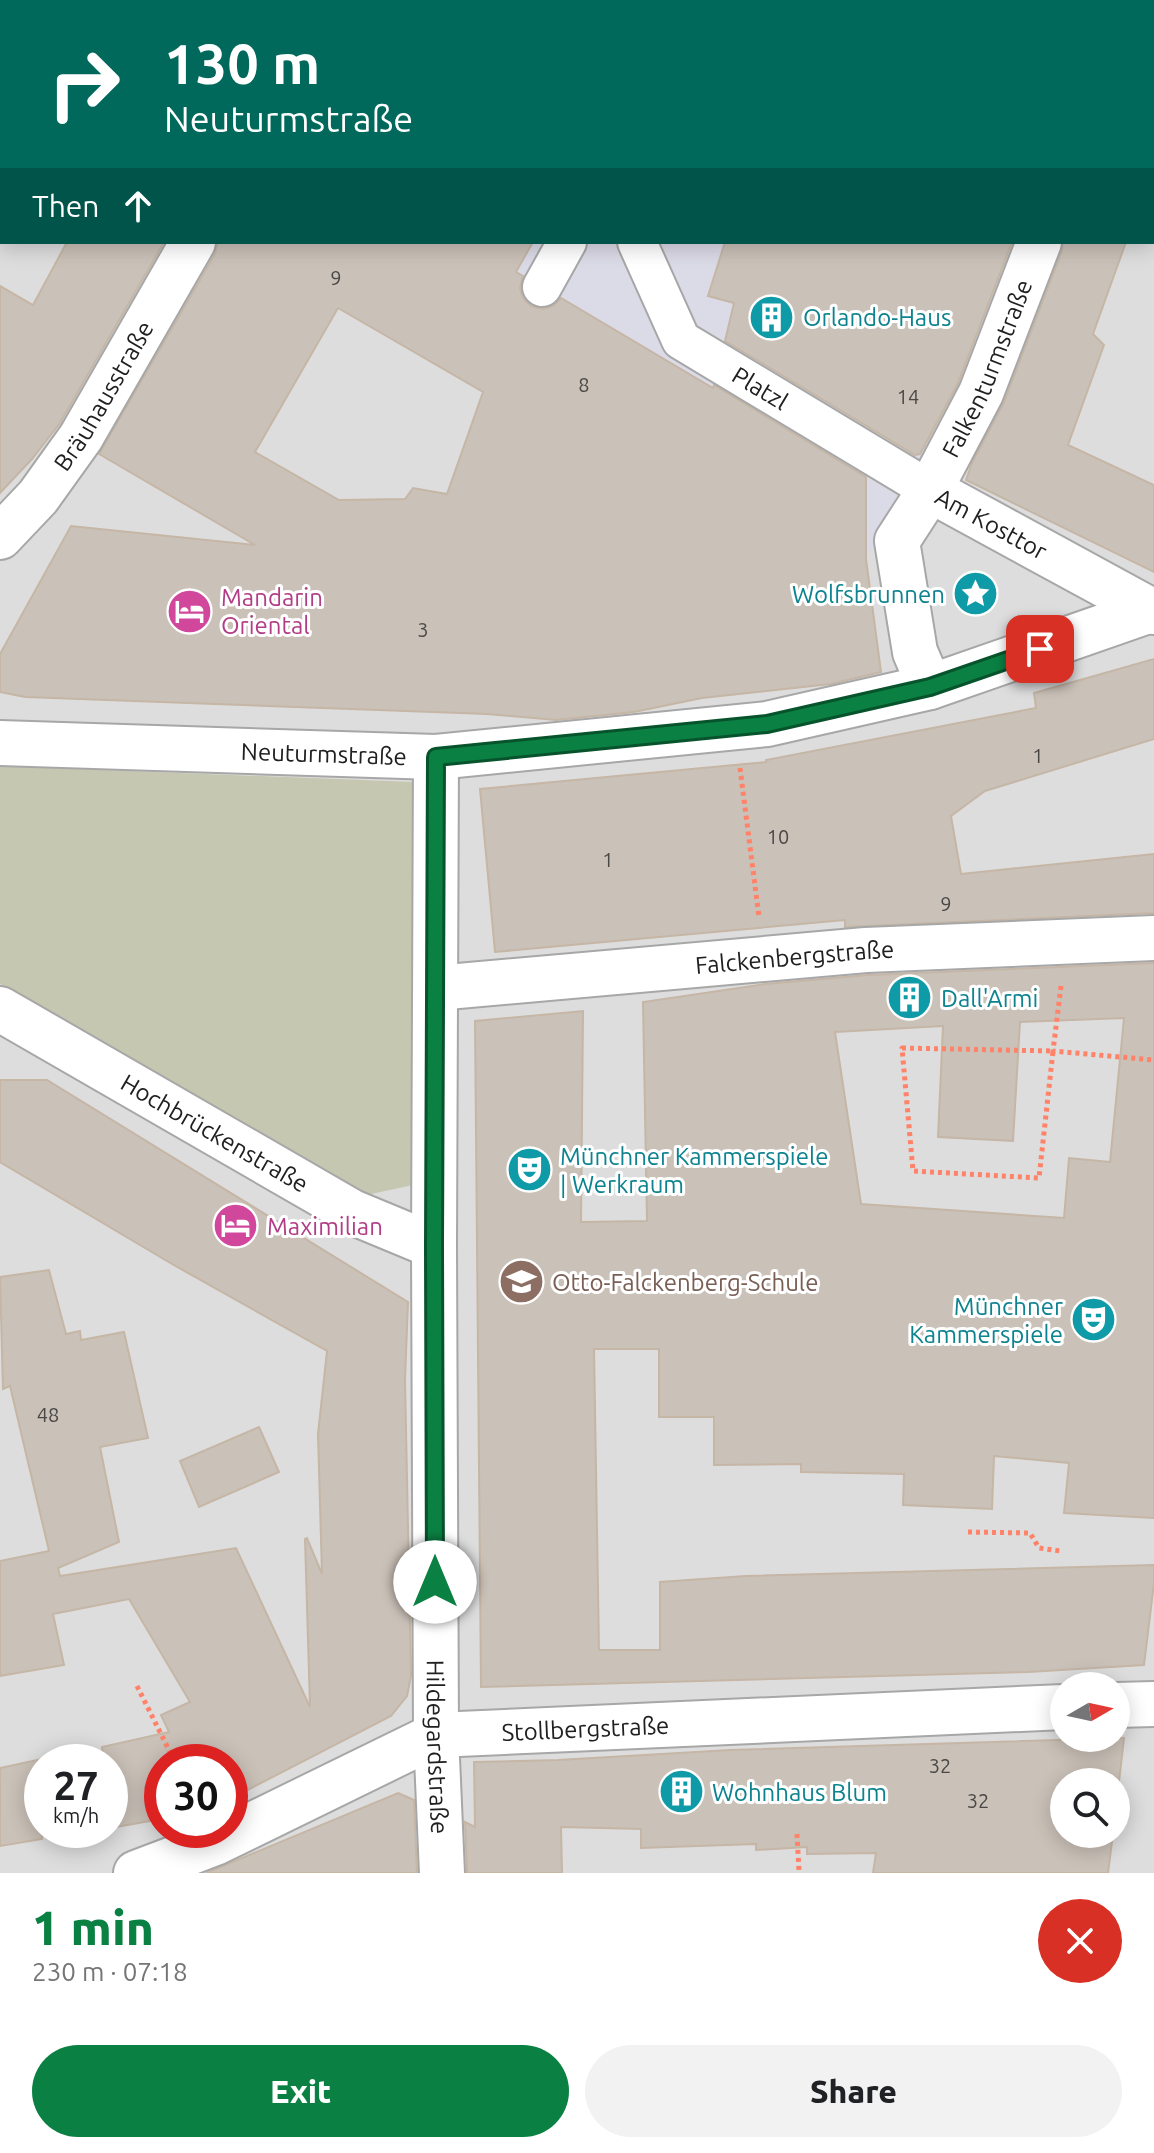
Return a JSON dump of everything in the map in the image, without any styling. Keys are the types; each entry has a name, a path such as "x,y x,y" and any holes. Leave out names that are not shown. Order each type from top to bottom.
{"street":[{"name":"Bräuhausstraße","path":"0,537 38,497 81,437 192,244"},
{"path":"542,287 566,244"},
{"name":"Platzl","path":"638,244 681,340 930,490"},
{"name":"Falkenturmstraße","path":"930,490 981,393 1038,244"},
{"name":"Am Kosttor","path":"930,490 1152,611 930,687 915,652 897,541 930,490"},
{"name":"Neuturmstraße","path":"0,743 436,757 767,724 930,687"},
{"name":"Hildegardstraße","path":"436,757 436,1735 442,1873"},
{"name":"Falckenbergstraße","path":"436,988 866,950 1154,938"},
{"name":"Hochbrückenstraße","path":"0,1009 352,1212 434,1246"},
{"path":"1130,1705 1154,1704"},
{"name":"Stollbergstraße","path":"136,1873 215,1843 436,1735 1050,1708"}],"path":[{"path":"740,772 760,930"},
{"path":"1066,942 1053,1051 1039,1178 913,1171 902,1048 1053,1051 1154,1060"},
{"path":"968,1532 1030,1533 1039,1548 1060,1551"},
{"path":"137,1686 166,1744"},
{"path":"797,1834 799,1871"}],"shaded area":[{"path":"0,244 1154,244 1154,1873 0,1873"},
{"path":"532,244 724,244 709,295 734,303 848,412 843,421 905,457 927,453 866,559 866,477 516,272"},
{"path":"0,766 414,782 413,1185 362,1196 0,984"}],"building":[{"path":"66,244 163,244 60,423 0,493 0,286 33,305"},
{"path":"218,244 532,244 516,272 523,276 520,288 523,298 531,306 543,309 553,306 561,298 713,388 714,385 866,477 866,559 881,672 831,684 702,698 634,712 556,720 487,714 25,697 0,692 0,654 71,526 255,545 99,454 215,254","holes":["338,308 483,392 447,494 413,488 405,499 339,500 255,452"]},
{"path":"724,244 1011,244 958,383 920,454 915,455 725,341 734,303 708,296"},
{"path":"1063,244 1125,244 1093,334 1104,345 1068,445 1154,485 1154,572 966,480 1004,402"},
{"path":"1154,659 1154,739 985,791 951,816 961,874 1154,854 1154,913 845,927 845,920 495,952 480,789 766,762 1036,708 1034,693"},
{"path":"1154,963 1154,1518 1064,1513 1069,1463 994,1456 992,1509 903,1505 904,1474 801,1472 801,1464 714,1465 714,1417 659,1417 659,1349 594,1349 599,1650 660,1650 660,1582 746,1576 1154,1565 1144,1665 1028,1672 481,1687 475,1021 583,1011 581,1222 647,1221 643,1002 765,984 868,975","holes":["1124,1018 1110,1162 1069,1158 1064,1218 861,1204 835,1032 943,1026 938,1137 1013,1141 1020,1022"]},
{"path":"0,1080 47,1080 408,1302 405,1380 411,1676 407,1696 391,1716 248,1790 248,1744 144,1744 144,1822 128,1825 128,1744 115,1744 169,1732 161,1715 190,1702 129,1599 53,1614 64,1665 0,1676 0,1561 49,1551 10,1386 3,1389 0,1277 49,1270 66,1334 80,1331 81,1340 124,1332 148,1438 100,1447 119,1542 58,1568 60,1576 236,1548 310,1707 305,1539 322,1574 318,1434 327,1351 0,1162"},
{"path":"259,1427 279,1472 199,1507 180,1461"},
{"path":"1050,1740 1050,1752 1122,1752 1121,1768 1050,1768 1050,1848 1111,1848 1108,1873 873,1873 876,1853 807,1854 807,1847 756,1850 756,1844 641,1848 641,1829 561,1827 562,1873 467,1873 465,1822 475,1827 474,1762"},
{"path":"24,1763 24,1842 0,1846 0,1768"},
{"path":"398,1793 414,1800 417,1873 206,1873"}],"place":[{"name":"Orlando-Haus","path":"772,317"},
{"name":"Wolfsbrunnen","path":"976,594"},
{"name":"Mandarin Oriental","path":"190,611"},
{"name":"Dall'Armi","path":"910,998"},
{"name":"Münchner Kammerspiele | Werkraum","path":"529,1170"},
{"name":"Maximilian","path":"236,1226"},
{"name":"Otto-Falckenberg-Schule","path":"521,1282"},
{"name":"Münchner Kammerspiele","path":"1094,1320"},
{"name":"Wohnhaus Blum","path":"681,1792"}],"route":[{"path":"435,1582 436,757 767,724 930,687 1040,649"}]}
